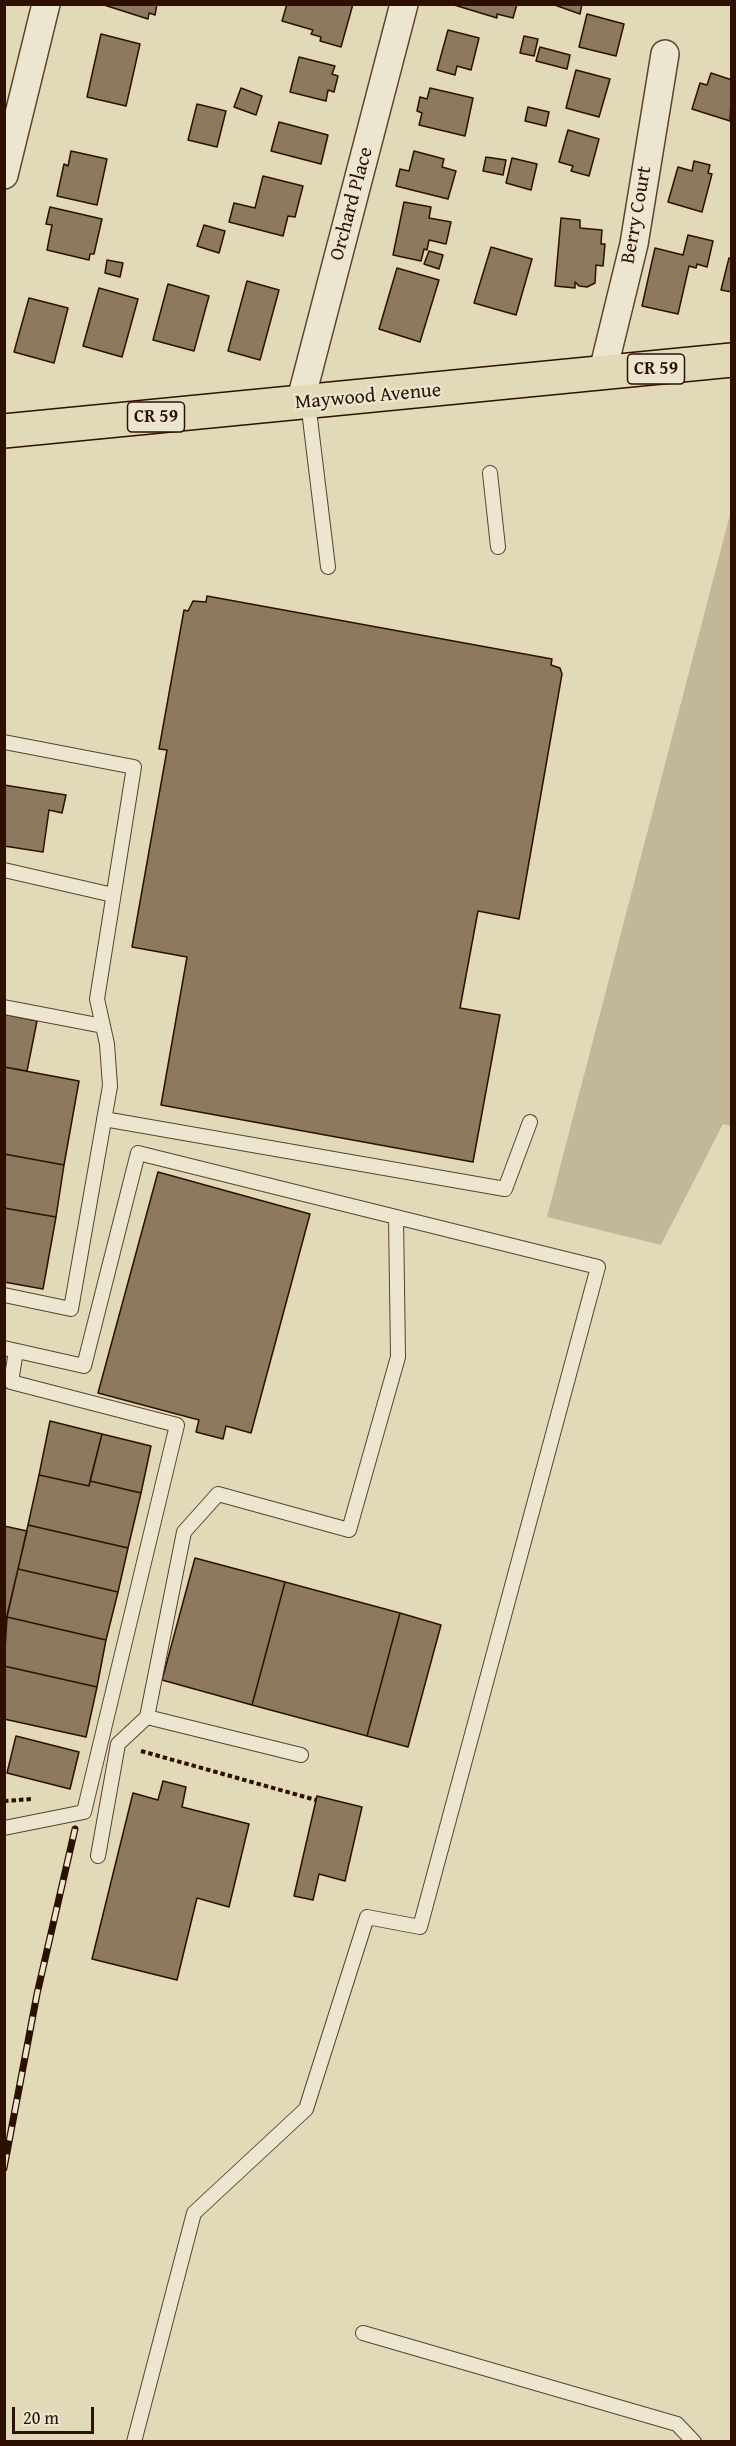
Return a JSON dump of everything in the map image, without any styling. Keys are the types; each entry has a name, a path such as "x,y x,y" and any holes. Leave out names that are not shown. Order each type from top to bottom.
{"main road":[{"name":"Maywood Avenue","path":"4,431 602,375 732,360"}],"street":[{"path":"4,175 46,4"},
{"name":"Orchard Place","path":"304,403 404,4"},
{"name":"Berry Court","path":"602,375 634,244 665,54"}],"lane":[{"path":"304,403 328,567"},
{"path":"490,473 498,547"},
{"path":"4,742 134,767 97,999 103,1026 110,1086 71,1309 4,1295"},
{"path":"4,870 113,895"},
{"path":"4,1007 103,1026"},
{"path":"104,1119 505,1189 530,1122"},
{"path":"4,1828 84,1812 177,1425 11,1382 10,1350 84,1366 138,1153 598,1268 420,1927 367,1917 306,2109 194,2213 134,2442"},
{"path":"98,1856 117,1744 147,1717 184,1532 218,1494 349,1530 398,1357 396,1217"},
{"path":"147,1717 301,1755"},
{"path":"363,2333 676,2424 694,2442"}],"path":[{"path":"112,1772 141,1751 316,1800"},
{"path":"4,1801 41,1799"}],"shaded area":[{"path":"731,511 731,1126 723,1124 661,1245 547,1217"}],"building":[{"path":"101,4 157,4 155,15 149,13 148,19"},
{"path":"287,4 353,4 341,47 320,41 321,37 311,34 313,30 282,21"},
{"path":"451,4 517,4 513,18 497,14 497,18"},
{"path":"552,4 582,4 580,14"},
{"path":"587,14 624,24 616,56 579,47"},
{"path":"448,30 479,38 471,70 457,66 455,75 437,70"},
{"path":"101,34 140,44 126,106 87,97"},
{"path":"524,36 538,39 534,56 520,53"},
{"path":"540,47 570,55 567,69 536,61"},
{"path":"299,57 335,66 332,74 338,76 334,92 328,90 326,101 290,92"},
{"path":"576,70 610,79 599,117 566,108"},
{"path":"711,73 732,80 730,121 692,109 700,83 707,85"},
{"path":"241,88 262,96 256,115 234,107"},
{"path":"430,88 473,98 465,136 419,125 422,113 417,111 420,97 427,99"},
{"path":"197,104 226,111 217,147 188,140"},
{"path":"528,107 549,112 546,126 525,121"},
{"path":"279,122 328,135 321,164 271,151"},
{"path":"568,130 599,139 589,176 571,171 573,166 559,162"},
{"path":"71,151 107,159 97,205 57,196 64,164 68,166"},
{"path":"414,151 444,159 442,167 456,171 448,199 396,186 400,169 409,171"},
{"path":"486,157 506,160 503,175 483,171"},
{"path":"512,158 537,164 531,190 506,183"},
{"path":"694,161 710,165 708,173 712,174 702,212 668,202 678,167 692,171"},
{"path":"263,176 303,186 295,217 288,216 283,236 229,222 234,203 255,208"},
{"path":"404,202 431,207 429,218 451,222 446,244 429,240 421,261 393,255"},
{"path":"50,207 102,219 94,254 90,254 89,260 47,250 52,225 46,224"},
{"path":"561,218 580,220 580,228 602,230 601,244 605,244 603,266 596,265 595,283 587,287 579,286 575,282 575,288 555,286"},
{"path":"204,225 225,231 219,253 197,246"},
{"path":"688,235 713,241 707,267 697,264 696,268 689,266 678,314 642,306 655,248 683,255"},
{"path":"491,247 532,259 516,315 474,303"},
{"path":"429,251 443,255 439,269 424,264"},
{"path":"729,258 732,258 732,292 721,290"},
{"path":"107,260 123,263 120,277 105,273"},
{"path":"397,268 439,280 420,342 379,329"},
{"path":"247,281 279,290 260,360 228,351"},
{"path":"168,284 209,296 194,351 153,340"},
{"path":"99,288 138,299 122,357 83,346"},
{"path":"29,298 68,308 54,363 14,352"},
{"path":"207,596 552,659 551,665 560,668 562,674 519,919 478,911 460,1008 500,1015 473,1162 161,1105 187,957 132,947 167,750 159,749 184,610 188,611 193,601 206,602"},
{"path":"4,785 66,795 62,813 49,810 43,852 4,846"},
{"path":"4,1014 37,1021 27,1071 4,1067"},
{"path":"4,1067 79,1081 64,1165 4,1154"},
{"path":"4,1154 64,1165 56,1217 4,1208"},
{"path":"158,1172 310,1214 251,1433 226,1426 223,1439 196,1432 199,1420 98,1393"},
{"path":"4,1208 56,1217 43,1289 4,1282"},
{"path":"50,1421 102,1434 89,1486 39,1475"},
{"path":"102,1434 151,1446 141,1493 90,1481"},
{"path":"39,1475 89,1486 90,1481 141,1493 128,1548 28,1525"},
{"path":"28,1525 128,1548 118,1592 18,1569"},
{"path":"4,1526 27,1531 4,1628"},
{"path":"195,1558 285,1582 252,1705 162,1680"},
{"path":"18,1569 118,1592 106,1640 7,1617"},
{"path":"285,1582 400,1613 367,1736 252,1705"},
{"path":"400,1613 441,1625 408,1747 367,1736"},
{"path":"7,1617 106,1640 97,1687 4,1666"},
{"path":"4,1666 97,1687 86,1737 4,1719"},
{"path":"16,1736 79,1752 70,1789 7,1773"},
{"path":"163,1781 186,1787 182,1807 249,1824 229,1907 197,1898 177,1980 92,1959 133,1793 158,1800"},
{"path":"317,1796 362,1807 345,1881 319,1874 313,1900 294,1896"}],"railway":[{"path":"4,2168 37,1994 75,1829"}]}
